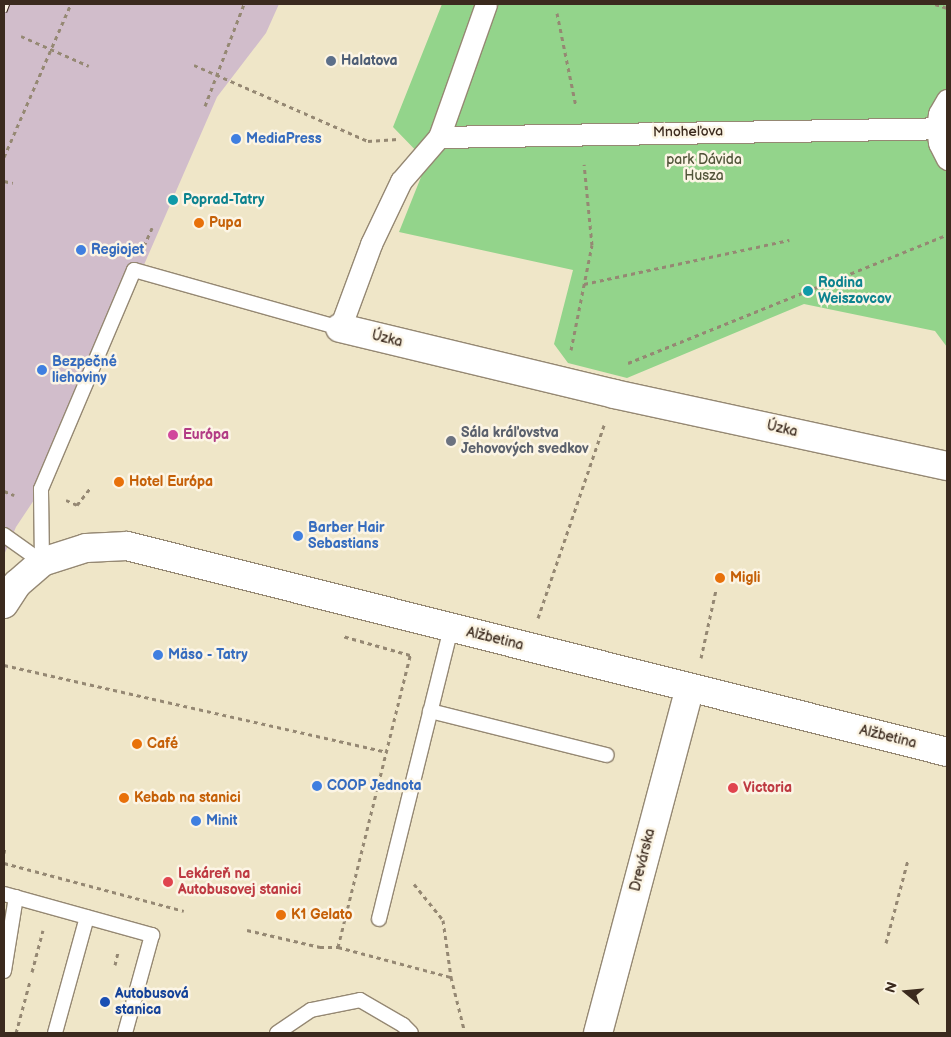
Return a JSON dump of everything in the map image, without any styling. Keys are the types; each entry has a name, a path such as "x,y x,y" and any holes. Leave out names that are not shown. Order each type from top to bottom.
{"street":[{"path":"340,328 371,244 402,181 439,137 486,4"},
{"path":"947,100 939,114 937,128 939,143 947,159"},
{"name":"Mnoheľova","path":"439,137 937,128"},
{"name":"Úzka","path":"340,328 614,394 947,466"},
{"name":"Alžbetina","path":"42,562 86,548 128,546 947,752"},
{"path":"4,604 17,584 42,562"},
{"name":"Drevárska","path":"598,1033 690,688"}],"lane":[{"name":"Úzka","path":"42,562 41,489 134,270 340,328"},
{"path":"4,535 42,562"},
{"path":"379,919 451,628"},
{"path":"430,711 606,755"},
{"path":"4,970 10,896 152,935 125,1033"},
{"path":"55,1033 88,916"},
{"path":"277,1033 311,1010 360,1000 403,1024 411,1033"}],"path":[{"path":"4,156 71,4"},
{"path":"205,106 244,4"},
{"path":"935,4 947,8"},
{"path":"557,14 581,135 592,245 569,358"},
{"path":"21,36 89,66"},
{"path":"194,65 368,141 439,137"},
{"path":"4,181 13,183"},
{"path":"537,620 614,394 613,369 947,235"},
{"path":"584,284 789,240"},
{"path":"4,491 14,495"},
{"path":"700,661 716,590"},
{"path":"334,633 410,655 338,947"},
{"path":"4,665 387,752"},
{"path":"4,853 5,846"},
{"path":"394,860 443,920 452,977 465,1033"},
{"path":"886,942 908,860"},
{"path":"4,863 184,911"},
{"path":"247,930 320,947 338,947 452,977"},
{"path":"16,1033 39,943"}],"shaded area":[{"name":"Poprad-Tatry","path":"4,4 279,4 266,33 217,97 56,467 16,527 4,555"}],"green space":[{"name":"park Dávida Husza","path":"442,4 947,4 947,347 935,331 804,304 627,378 568,363 554,344 573,270 399,232 427,162 393,127"}],"railway":[{"path":"4,12 7,4"}],"place":[{"name":"Halatova","path":"331,61"},
{"name":"MediaPress","path":"236,139"},
{"name":"Poprad-Tatry","path":"173,200"},
{"name":"Pupa","path":"199,223"},
{"name":"Regiojet","path":"81,250"},
{"name":"Rodina Weiszovcov","path":"808,291"},
{"name":"Bezpečné liehoviny","path":"42,370"},
{"name":"Európa","path":"173,435"},
{"name":"Sála kráľovstva Jehovových svedkov","path":"451,441"},
{"name":"Hotel Európa","path":"119,482"},
{"name":"Barber Hair Sebastians","path":"298,536"},
{"name":"Migli","path":"720,578"},
{"name":"Mäso - Tatry","path":"158,655"},
{"name":"Café","path":"137,744"},
{"name":"COOP Jednota","path":"317,786"},
{"name":"Victoria","path":"733,788"},
{"name":"Kebab na stanici","path":"124,798"},
{"name":"Minit","path":"196,821"},
{"name":"Lekáreň na Autobusovej stanici","path":"168,882"},
{"name":"K1 Gelato","path":"281,915"},
{"name":"Autobusová stanica","path":"105,1002"}]}
